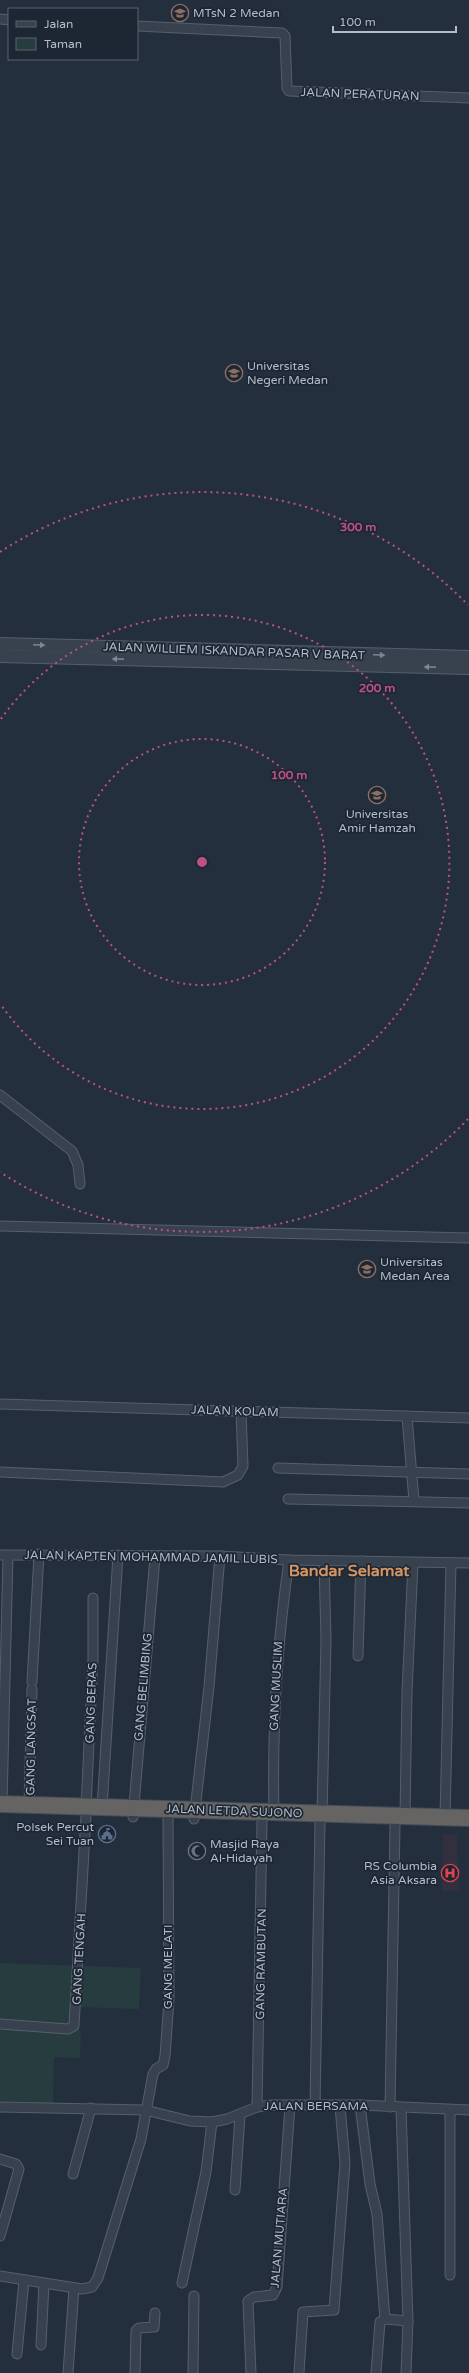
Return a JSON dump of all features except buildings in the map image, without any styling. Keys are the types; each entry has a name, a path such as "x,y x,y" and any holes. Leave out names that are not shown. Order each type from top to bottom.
{"highway":[{"name":"JALAN LETDA SUJONO","path":"1,1808 29,1805 133,1813 400,1820 469,1827"},
{"name":"JALAN LETDA SUJONO","path":"1,1808 91,1810"},
{"name":"JALAN LETDA SUJONO","path":"133,1813 168,1818 194,1815"},
{"name":"JALAN LETDA SUJONO","path":"400,1820 445,1817 469,1818"}],"street":[{"name":"JALAN PERATURAN","path":"138,26 282,33 285,36 287,88 289,91 469,98"},
{"name":"JALAN WILLIEM ISKANDAR PASAR V BARAT","path":"0,644 143,654"},
{"name":"JALAN WILLIEM ISKANDAR PASAR V BARAT","path":"0,656 143,654 219,656 469,668"},
{"name":"JALAN WILLIEM ISKANDAR PASAR V BARAT","path":"219,656 469,657"},
{"path":"0,1095 72,1151 78,1165 80,1184"},
{"path":"0,1226 469,1238"},
{"name":"JALAN KOLAM","path":"0,1404 469,1418"},
{"path":"0,1472 223,1482 238,1475 243,1466 241,1411"},
{"path":"407,1416 413,1472 414,1501"},
{"path":"278,1468 469,1474"},
{"path":"288,1499 469,1503"},
{"name":"JALAN KAPTEN MOHAMMAD JAMIL LUBIS","path":"4,1555 39,1554 155,1557 220,1556 289,1560 469,1563"},
{"name":"GANG LANGSAT","path":"29,1805 32,1685 39,1554"},
{"path":"1,1808 4,1555"},
{"path":"91,1810 118,1556"},
{"path":"194,1815 209,1687 220,1556"},
{"name":"GANG BELIMBING","path":"133,1813 155,1557"},
{"name":"GANG MUSLIM","path":"268,1817 276,1668 289,1560"},
{"path":"315,2106 326,1640 324,1560"},
{"path":"358,1656 362,1562"},
{"path":"390,2107 400,1820 413,1563"},
{"path":"445,1817 451,1563"},
{"name":"GANG BERAS","path":"91,1810 93,1598"},
{"name":"GANG TENGAH","path":"0,2024 68,2029 74,2026 91,1810"},
{"name":"GANG RAMBUTAN","path":"257,2107 268,1817"},
{"name":"GANG MELATI","path":"74,2288 87,2289 92,2287 98,2278 126,2190 147,2110 154,2072 163,2065 165,2056 169,2000 168,1818"},
{"path":"360,2105 370,2184 377,2214 386,2319"},
{"name":"JALAN BERSAMA","path":"0,2107 147,2110 190,2121 212,2122 240,2115 257,2107 360,2105 469,2110"},
{"name":"JALAN MUTIARA","path":"251,2373 248,2301 254,2297 273,2295 277,2287 290,2106"},
{"path":"299,2373 303,2312 334,2310 345,2163 340,2106"},
{"path":"73,2174 91,2108"},
{"path":"401,2108 408,2321 406,2373"},
{"path":"450,2110 450,2275"},
{"path":"235,2190 240,2115"},
{"path":"182,2283 206,2172 212,2122"},
{"path":"0,2159 16,2164 19,2169 0,2236"},
{"path":"0,2276 74,2288 68,2373"},
{"path":"17,2354 24,2280"},
{"path":"41,2345 44,2283"},
{"path":"193,2373 194,2296"},
{"path":"135,2373 136,2331 139,2328 154,2327 155,2313"},
{"path":"376,2373 379,2322 386,2319 408,2321"}],"shaded area":[{"name":"RS Columbia Asia Aksara","path":"443,1834 457,1835 459,1891 442,1891"}],"green space":[{"path":"0,1963 141,1968 139,2009 74,2007 73,2029 81,2030 80,2058 54,2057 53,2103 0,2101"}],"place":[{"name":"MTsN 2 Medan","path":"180,13"},
{"name":"Universitas Negeri Medan","path":"234,373"},
{"name":"Universitas Amir Hamzah","path":"377,795"},
{"name":"Universitas Medan Area","path":"367,1269"},
{"name":"Polsek Percut Sei Tuan","path":"107,1834"},
{"name":"Masjid Raya Al-Hidayah","path":"197,1851"},
{"name":"RS Columbia Asia Aksara","path":"450,1873"}],"district":[{"name":"Bandar Selamat","path":"349,1571"}]}
